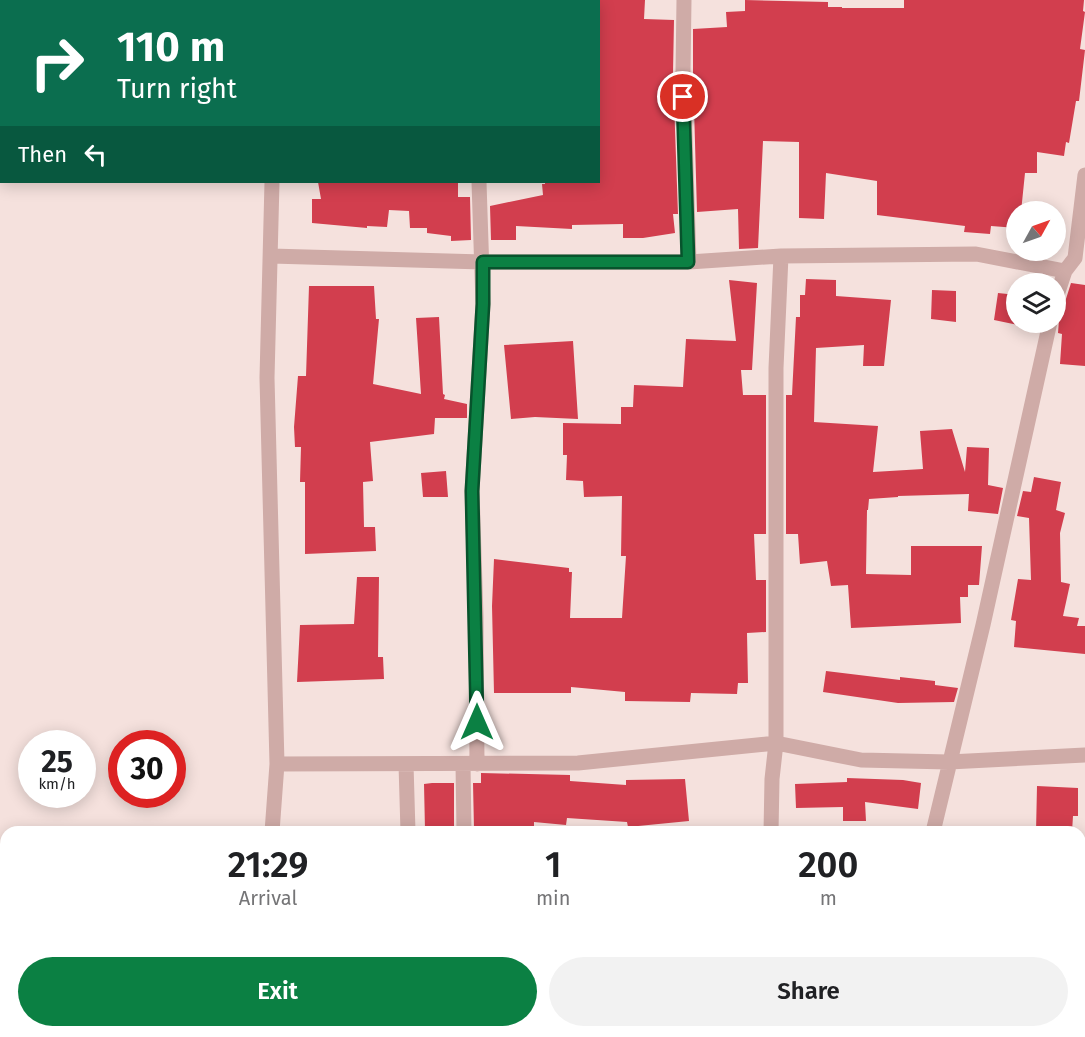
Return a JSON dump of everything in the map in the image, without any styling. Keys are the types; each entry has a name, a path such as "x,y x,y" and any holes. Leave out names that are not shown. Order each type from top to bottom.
{"street":[{"path":"684,0 683,73 688,262"},
{"path":"271,256 483,262 688,262 781,256 976,254 1065,271 1080,257 1085,175"},
{"path":"272,183 267,378 277,764 272,826"},
{"path":"465,826 470,764 476,616 472,491 483,304 479,183"},
{"path":"771,826 772,779 776,743 776,369 781,256"},
{"path":"934,826 983,625 1048,333"},
{"path":"277,764 578,763 776,743 861,760 949,762 1085,754"},
{"path":"406,764 408,826"}],"building":[{"path":"600,0 645,0 644,19 674,20 673,73 678,214 673,214 675,233 643,238 623,238 623,224 572,225 572,229 516,226 516,240 491,240 490,206 543,195 542,184 600,183"},
{"path":"745,0 828,2 828,7 842,8 904,8 904,0 1084,0 1083,11 1085,12 1080,49 1085,50 1079,101 1076,101 1069,143 1066,142 1064,156 1037,152 1037,173 1025,173 1022,201 1006,201 1006,227 991,226 990,234 964,232 965,226 877,215 877,181 826,173 824,219 799,218 799,142 763,141 758,248 739,249 738,209 697,212 693,29 727,27 726,12 745,11"},
{"path":"318,183 458,183 458,197 470,197 471,240 451,241 451,236 427,233 427,228 410,228 409,211 389,210 387,227 367,226 367,228 312,223 312,199 321,199"},
{"path":"806,279 836,280 836,296 891,300 884,366 863,366 864,345 816,348 814,422 878,426 873,472 923,469 920,431 952,429 965,472 967,447 989,448 988,485 1003,488 998,514 968,511 969,494 869,499 867,510 866,574 911,575 911,546 982,546 979,585 968,585 968,597 960,597 961,623 851,628 848,585 831,586 827,561 800,564 798,534 786,534 786,395 792,395 796,317 800,317 800,295 805,295"},
{"path":"729,280 757,283 752,370 741,370 743,395 766,395 766,534 754,534 756,580 766,580 766,632 747,633 748,683 738,683 737,694 691,693 690,702 625,701 625,692 571,687 571,693 494,693 492,606 494,559 569,568 569,572 572,572 570,618 622,618 626,556 621,556 622,496 584,497 583,481 566,480 567,455 563,455 563,423 621,424 621,407 633,407 634,385 683,387 686,339 736,341"},
{"path":"1071,283 1085,285 1085,366 1060,364 1062,334 1058,333 1066,333 1066,299"},
{"path":"309,286 374,286 376,319 379,319 373,384 421,394 416,318 439,317 444,399 467,404 467,418 435,418 434,434 370,442 373,481 363,482 364,527 375,527 376,551 305,554 305,482 300,482 301,447 295,447 294,427 298,376 306,376"},
{"path":"932,290 956,291 956,322 931,319"},
{"path":"998,293 1006,294 1006,322 994,320"},
{"path":"573,341 578,419 535,417 511,419 504,345"},
{"path":"446,471 448,497 423,497 421,473"},
{"path":"1034,477 1061,482 1056,510 1065,513 1060,533 1061,582 1070,584 1063,616 1079,618 1077,626 1085,626 1085,654 1014,647 1016,621 1011,620 1018,579 1031,580 1029,518 1017,516 1023,491 1031,492"},
{"path":"357,577 379,577 378,657 383,657 384,679 297,682 300,625 354,624"},
{"path":"826,671 900,680 900,677 935,681 935,685 958,688 954,702 898,703 823,692"},
{"path":"481,773 570,775 570,781 626,785 626,780 685,779 689,821 628,826 627,822 567,818 566,825 534,822 534,826 474,826 473,783 481,783"},
{"path":"847,778 921,783 918,809 865,802 866,821 843,821 843,807 796,808 795,784 847,782"},
{"path":"454,783 454,826 425,826 424,784"},
{"path":"1037,786 1078,788 1078,816 1073,816 1072,826 1036,826"}],"route":[{"path":"477,722 472,491 483,304 483,262 688,262 683,97"}]}
